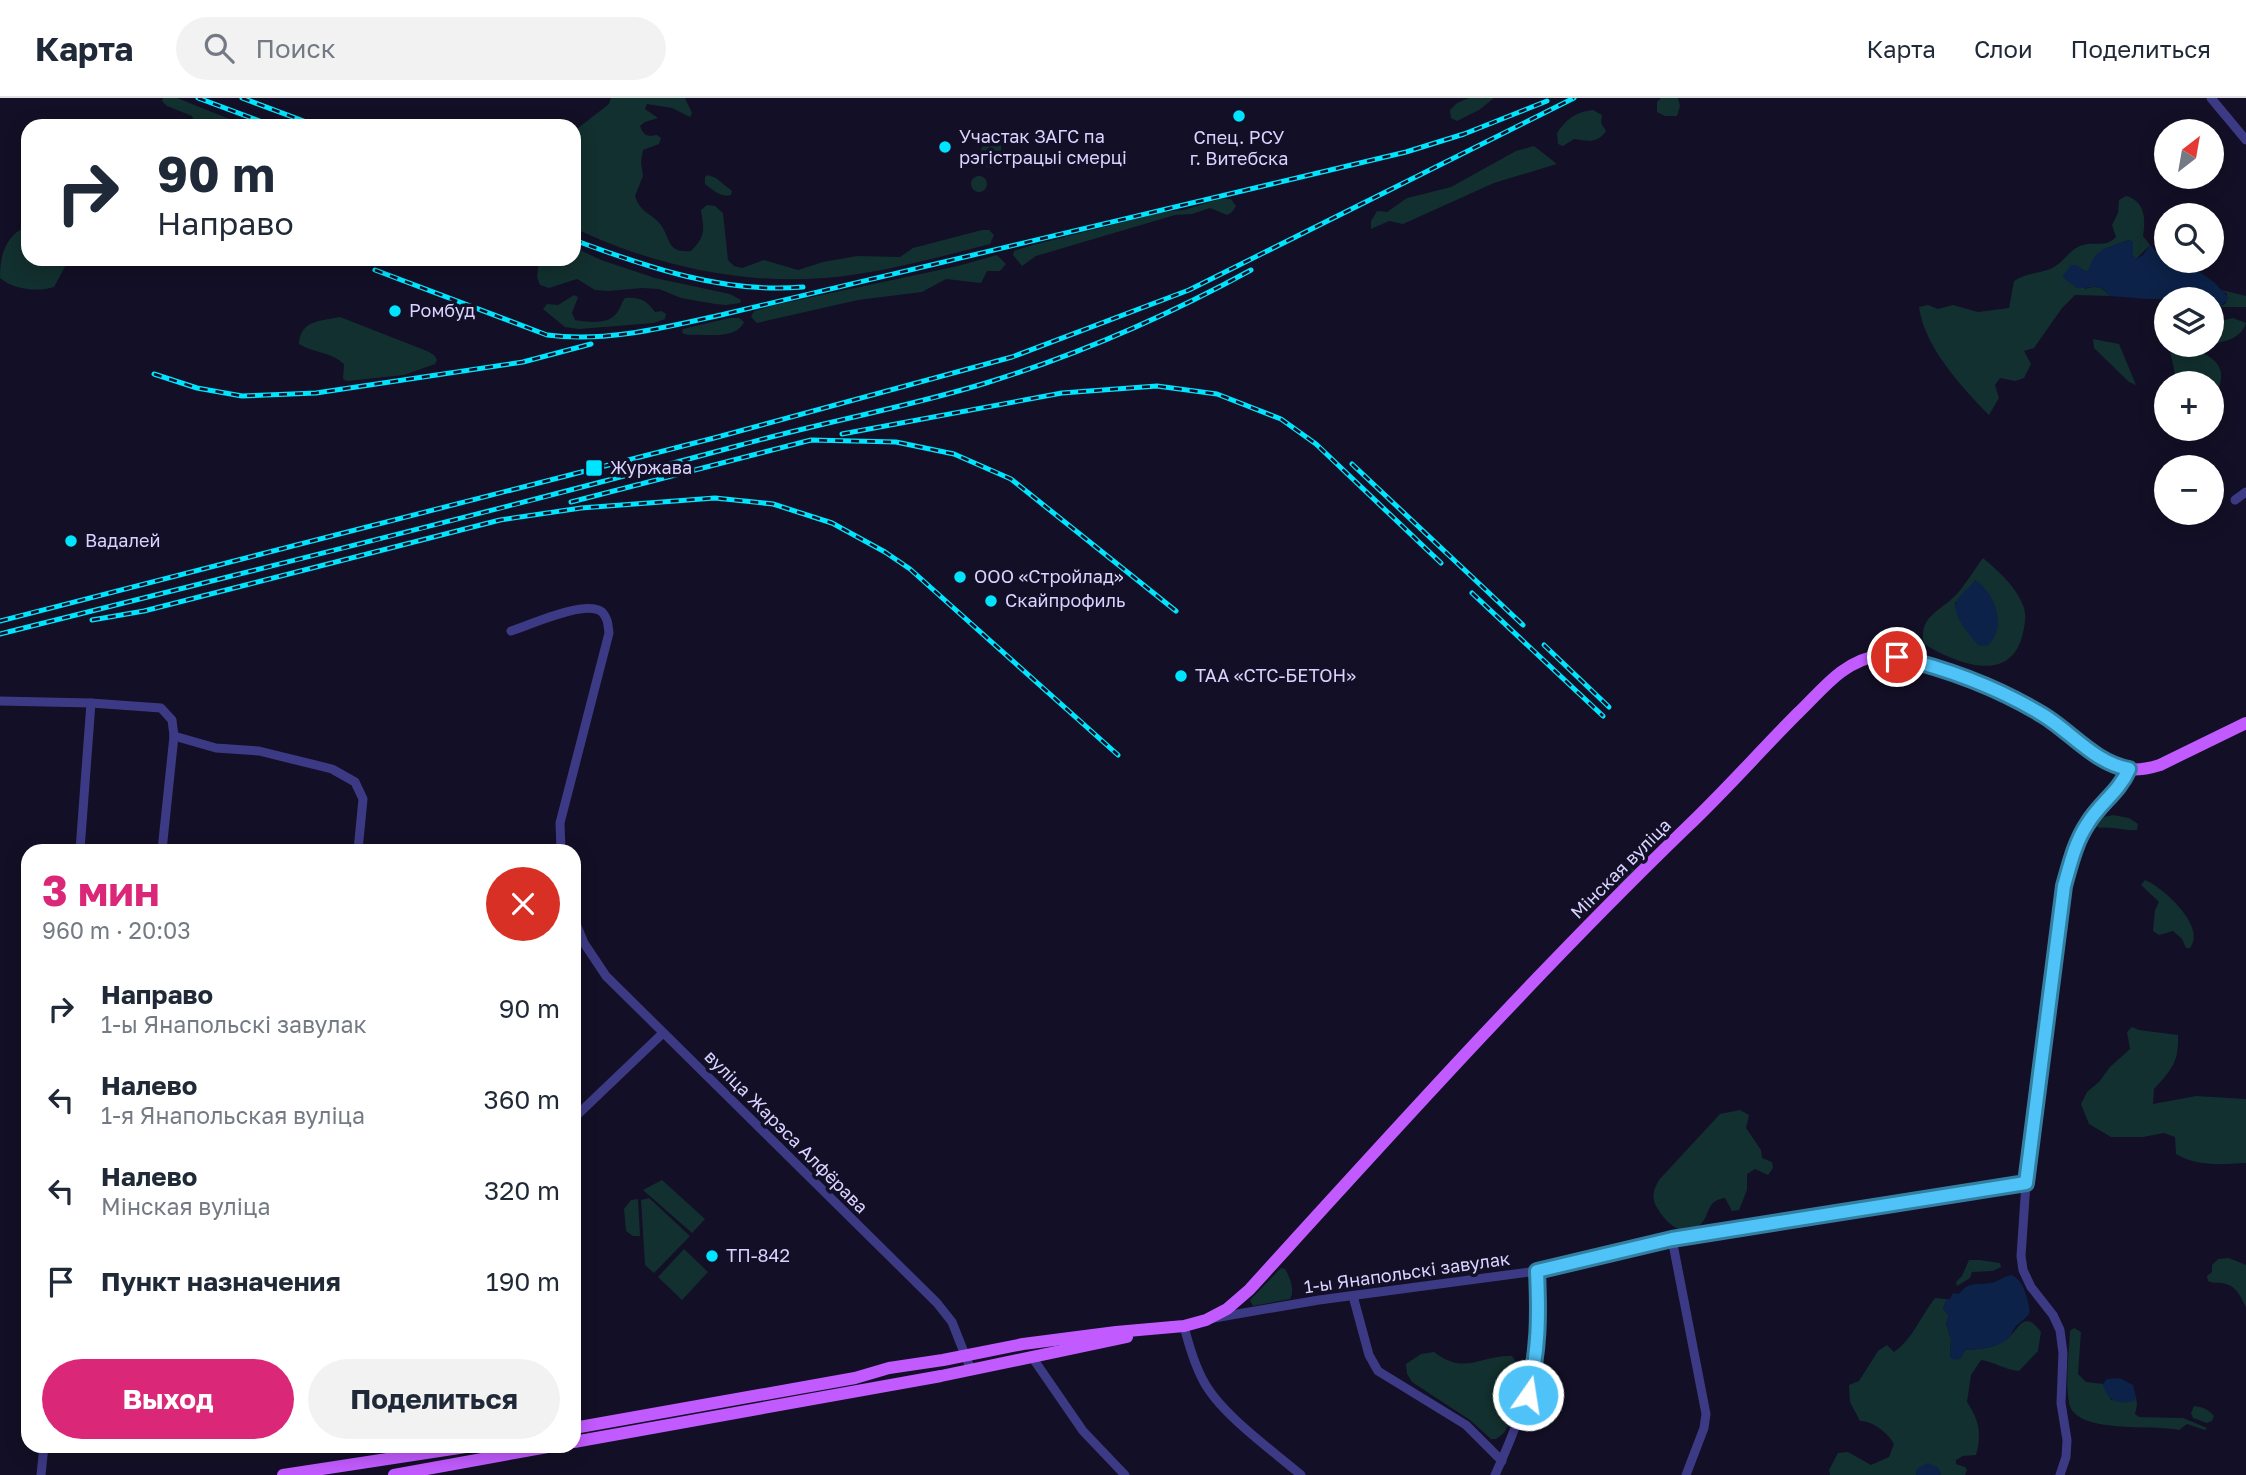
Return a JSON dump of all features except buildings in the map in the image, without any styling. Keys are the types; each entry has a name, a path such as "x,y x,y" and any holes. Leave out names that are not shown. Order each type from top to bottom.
{"main road":[{"name":"Мінская вуліца","path":"1155,1330 1206,1320 1227,1309 1243,1296 1495,1022 1838,674 1852,665 1868,658 1897,657 1982,683 2068,731 2104,761 2129,769"},
{"path":"2129,769 2160,765 2246,723"},
{"path":"581,1427 855,1378 889,1368 1023,1344 1116,1332 1155,1330"},
{"path":"581,1441 971,1370 1089,1347 1155,1330"},
{"path":"1023,1344 1031,1357"},
{"path":"283,1475 333,1471 433,1453"},
{"path":"394,1475 515,1453"}],"street":[{"path":"2211,98 2246,140"},
{"path":"2235,500 2246,492"},
{"path":"511,631 576,609 591,607 601,611 608,620 609,632 560,822 561,844"},
{"path":"0,701 161,708 172,720 174,736 163,844"},
{"path":"80,844 91,703"},
{"path":"174,736 216,748 260,751 332,769 355,782 363,799 359,844"},
{"path":"2060,1475 2066,1457 2067,1440 2061,1403 2063,1353 2060,1330 2053,1315 2031,1287 2023,1270 2021,1256 2026,1183 2064,886 2076,844 2101,805 2123,782 2129,769"},
{"name":"вуліца Жарэса Алфёрава","path":"581,936 606,976 937,1303 952,1322 971,1370"},
{"path":"581,1111 663,1033"},
{"name":"1-ы Янапольскі завулак","path":"1206,1320 1353,1296 1537,1271 1672,1239 2026,1183"},
{"path":"1672,1239 1706,1414 1686,1475"},
{"path":"1495,1475 1528,1395 1535,1367 1540,1322 1537,1271"},
{"path":"1353,1296 1369,1354 1378,1371 1465,1425 1502,1461"},
{"path":"1184,1326 1191,1353 1204,1383 1221,1405 1301,1475"},
{"path":"1031,1357 1113,1471 1125,1475"},
{"path":"41,1475 43,1453"}],"green space":[{"path":"163,98 177,98 230,119 193,119 162,101"},
{"path":"611,98 685,98 692,113 690,117 672,108 647,104 645,109 658,118 640,126 646,135 657,135 661,138 659,144 643,150 643,176 635,196 643,210 658,221 671,244 678,250 691,251 702,237 701,210 707,205 715,206 723,213 728,260 734,266 742,268 764,260 798,270 857,256 900,257 913,248 982,230 989,230 994,235 990,244 876,271 830,278 777,279 717,273 629,251 581,231 581,126 609,104"},
{"path":"1469,98 1494,98 1479,110 1457,121 1451,118 1450,110 1457,103"},
{"path":"1661,98 1678,98 1680,106 1677,116 1665,116 1657,112 1657,102"},
{"path":"1593,110 1602,115 1601,123 1606,131 1603,135 1592,141 1574,139 1563,146 1558,144 1557,133 1568,120 1581,112"},
{"path":"987,135 995,136 1001,141 1001,157 996,166 990,168 983,166 978,157"},
{"path":"1534,146 1557,164 1494,183 1403,224 1389,221 1371,229 1371,221 1377,211 1387,212 1407,198 1451,187 1516,151"},
{"path":"708,175 732,191 731,195 720,194 705,184 705,177"},
{"path":"976,176 982,176 987,184 985,190 976,192 971,187 971,181"},
{"path":"2126,196 2141,206 2144,217 2143,236 2150,245 2136,259 2133,256 2133,242 2129,240 2104,249 2087,272 2081,270 2085,289 2099,288 2110,296 2075,295 2062,308 2034,348 2024,351 2031,364 2024,378 2015,381 2000,378 1995,385 1999,398 1989,415 1956,379 1936,351 1922,322 1919,307 1928,305 1938,309 1953,305 1978,312 2009,308 2014,281 2055,267 2080,246 2112,241 2116,237 2112,225 2118,213 2119,200"},
{"path":"1220,199 1231,199 1236,206 1232,212 1227,215 1210,208 1192,214 1175,215 1036,256 1022,266 1013,255 1014,251 1033,245"},
{"path":"21,230 21,266 65,266 54,287 26,289 0,278 4,249"},
{"path":"581,250 655,278 730,294 741,300 740,303 726,305 681,298 659,289 595,290 577,279 549,288 540,285 537,277 538,266 581,266"},
{"path":"997,255 1006,264 1000,271 987,271 981,283 946,279 922,292 858,300 757,323 751,317 754,311 775,305 958,266"},
{"path":"2224,291 2246,296 2246,307 2224,307 2227,294"},
{"path":"574,295 578,297 572,313 575,320 607,320 617,312 625,298 642,300 655,312 662,311 666,314 665,319 654,323 579,329 565,327 543,309 547,304 558,305"},
{"path":"340,317 427,351 437,360 435,364 404,375 347,381 343,379 344,364 339,360 299,344 300,336 307,326"},
{"path":"739,318 744,322 740,328 727,334 682,333 683,329"},
{"path":"2233,318 2246,323 2241,332 2224,341 2224,320"},
{"path":"2093,339 2119,344 2136,385 2129,382 2094,348"},
{"path":"2171,357 2209,357 2220,371 2174,371"},
{"path":"1983,558 2007,580 2021,600 2025,612 2021,640 2014,654 1991,666 1949,657 1924,644 1923,635 1927,621 1956,595","holes":["1976,580 1979,645 1963,626 1955,603"]},
{"path":"2113,815 2129,818 2138,824 2137,830 2099,828 2095,824 2103,817"},
{"path":"1648,847 1650,853 1619,886 1612,887 1612,882"},
{"path":"2145,880 2172,899 2188,919 2194,939 2190,948 2186,948 2182,939 2173,931 2159,935 2153,931 2155,910 2159,902 2141,885"},
{"path":"2132,1027 2178,1035 2176,1059 2154,1089 2153,1104 2196,1096 2246,1099 2246,1163 2210,1164 2192,1161 2176,1154 2175,1137 2164,1133 2143,1137 2111,1137 2089,1124 2081,1104 2087,1092 2130,1049 2127,1032"},
{"path":"1740,1110 1749,1115 1746,1128 1761,1150 1762,1158 1772,1162 1773,1168 1768,1175 1755,1169 1747,1174 1747,1190 1739,1210 1732,1211 1725,1198 1711,1205 1703,1221 1694,1229 1687,1231 1675,1227 1664,1218 1654,1202 1659,1180 1720,1114"},
{"path":"662,1180 705,1219 692,1233 643,1190"},
{"path":"649,1198 690,1236 654,1273 645,1265 641,1200"},
{"path":"638,1199 640,1236 633,1236 626,1231 624,1209 631,1200"},
{"path":"684,1249 708,1272 682,1300 658,1277"},
{"path":"2229,1258 2246,1265 2246,1307 2233,1288 2208,1281 2207,1276 2212,1272 2212,1265 2218,1259"},
{"path":"1969,1260 2000,1263 2001,1267 1993,1271 1972,1272 1970,1278 1957,1286 1956,1282 1962,1276"},
{"path":"1281,1268 1285,1269 1290,1280 1290,1299 1253,1306 1250,1300"},
{"path":"1935,1298 1947,1299 1943,1308 1949,1316 1946,1323 1951,1339 1950,1357 1960,1359 1965,1350 1999,1344 2026,1321 2041,1332 2038,1351 2019,1371 1981,1360 1971,1375 1967,1402 1977,1421 1979,1440 1976,1455 1963,1456 1956,1460 1956,1464 1967,1470 1965,1475 1940,1475 1941,1473 1917,1469 1916,1475 1830,1475 1829,1470 1838,1453 1848,1452 1871,1465 1889,1457 1894,1444 1880,1428 1860,1421 1850,1402 1849,1385 1859,1381 1878,1351 1887,1345 1894,1352 1900,1347"},
{"path":"2074,1328 2081,1332 2078,1374 2086,1382 2103,1384 2111,1400 2133,1401 2136,1397 2135,1414 2139,1417 2183,1418 2207,1428 2205,1430 2187,1424 2179,1430 2117,1426 2085,1420 2074,1413 2069,1403 2067,1385 2070,1331"},
{"path":"1434,1352 1455,1363 1464,1364 1512,1356 1517,1367 1506,1393 1508,1425 1503,1434 1491,1439 1470,1420 1412,1382 1407,1374 1406,1364 1421,1354"},
{"path":"2194,1406 2210,1412 2214,1416 2212,1421 2207,1423 2193,1418 2191,1413"}],"water":[{"path":"2129,240 2133,242 2133,255 2136,259 2143,255 2150,245 2154,249 2154,273 2201,273 2219,287 2154,287 2154,299 2146,299 2110,296 2098,287 2077,288 2062,277 2071,265 2087,272 2093,258 2106,248"},
{"path":"1976,580 1989,594 1997,612 1997,630 1987,646 1978,645 1957,615 1956,602"},
{"path":"2012,1275 2023,1288 2029,1304 2029,1314 2003,1342 1987,1348 1965,1350 1960,1359 1954,1360 1950,1357 1951,1339 1946,1322 1949,1316 1943,1308 1947,1299 1970,1285 1993,1282"},
{"path":"2119,1378 2133,1385 2136,1397 2133,1401 2118,1402 2107,1394 2103,1384 2107,1379"},
{"path":"1928,1463 1939,1468 1940,1475 1916,1475 1917,1469"}],"railway":[{"path":"198,98 254,119"},
{"path":"242,98 298,119"},
{"path":"0,621 714,438 1012,357 1189,290 1574,98"},
{"path":"375,270 547,335 592,337 636,332 725,314 1406,152 1464,134 1547,101"},
{"path":"581,243 658,269 715,282 773,288 803,287"},
{"path":"0,634 986,383 1121,333 1251,270"},
{"path":"154,374 197,388 242,396 316,393 523,362 591,344"},
{"path":"842,434 1062,393 1157,386 1217,394 1281,419 1316,444 1441,563"},
{"path":"571,502 811,440 896,442 954,454 1011,479 1176,611"},
{"path":"1352,464 1523,625"},
{"path":"92,620 144,611 500,520 581,508 715,498 773,504 832,523 910,569 1118,755"},
{"path":"1472,593 1603,716"},
{"path":"1544,645 1609,707"}],"place":[{"name":"Спец. РСУ г. Витебска","path":"1239,116"},
{"name":"Участак ЗАГС па рэгістрацыі смерці","path":"945,147"},
{"name":"Ромбуд","path":"395,311"},
{"name":"Журжава","path":"594,468"},
{"name":"Вадалей","path":"71,541"},
{"name":"ООО «Стройлад»","path":"960,577"},
{"name":"Скайпрофиль","path":"991,601"},
{"name":"ТАА «СТС-БЕТОН»","path":"1181,676"},
{"name":"ТП-842","path":"712,1256"}],"route":[{"path":"1528,1395 1535,1367 1540,1322 1537,1271 1672,1239 2026,1183 2064,886 2076,844 2101,805 2123,782 2129,769 2104,761 2068,731 1982,683 1897,657"}]}
